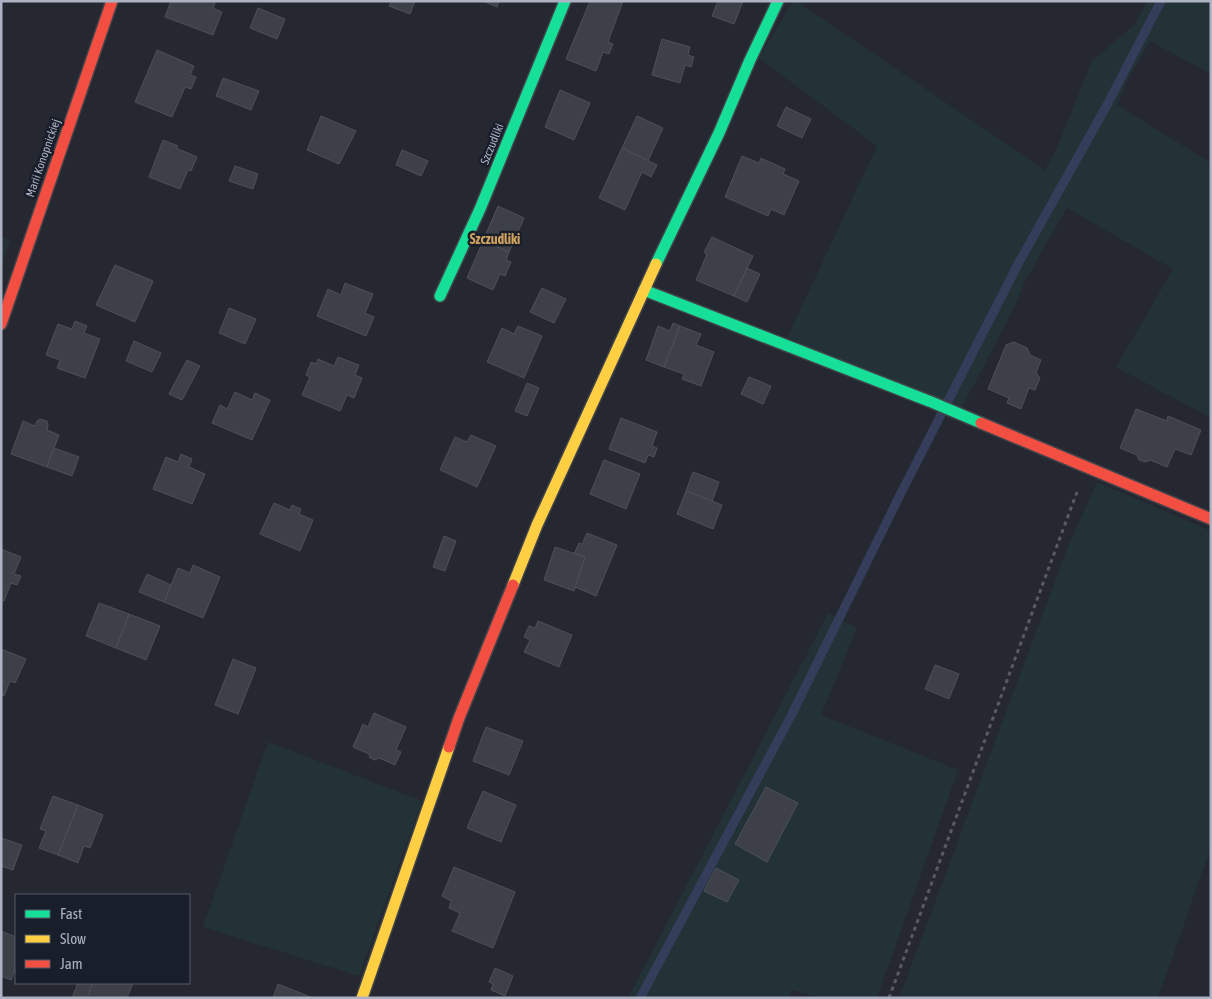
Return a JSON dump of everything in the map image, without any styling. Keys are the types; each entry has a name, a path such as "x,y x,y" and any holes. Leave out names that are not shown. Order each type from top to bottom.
{"street":[{"name":"Marii Konopnickiej","path":"1,324 112,1"},
{"name":"Szczudliki","path":"440,296 480,209 566,1"},
{"path":"362,998 459,718 537,525 644,290 719,133 778,1"},
{"path":"644,290 929,401 1211,519"}],"path":[{"path":"889,998 1086,468"}],"shaded area":[{"path":"793,1 796,1 1045,170 1056,150 1092,61 1135,24 1147,1 1211,1 1211,74 1150,41 1128,79 1117,105 1211,163 1211,418 1116,367 1173,269 1067,208 1024,283 1014,308 961,409 787,338 877,146 759,58"},
{"path":"1,236 10,240 1,265"},
{"path":"1097,482 1211,531 1211,847 1158,998 899,998 1069,544"},
{"path":"828,613 857,628 821,715 958,770 877,998 821,998 792,990 789,998 628,998 753,757"},
{"path":"268,742 422,801 359,976 203,927"}],"building":[{"path":"171,1 216,1 213,8 222,12 213,35 165,17"},
{"path":"389,1 415,1 410,14 389,6 391,2"},
{"path":"483,1 499,1 497,7"},
{"path":"590,1 623,1 608,42 613,44 609,54 603,52 596,71 566,59"},
{"path":"718,1 743,1 734,24 712,16"},
{"path":"258,8 285,19 277,39 250,28"},
{"path":"662,39 690,47 688,55 694,57 691,67 685,65 680,83 652,75"},
{"path":"157,50 194,66 190,75 196,77 191,89 185,87 172,117 135,102"},
{"path":"223,78 259,91 251,110 216,96"},
{"path":"560,90 590,103 574,140 545,127"},
{"path":"786,107 811,119 802,138 777,126"},
{"path":"321,116 356,131 339,164 307,150"},
{"path":"637,116 663,128 648,161 622,148"},
{"path":"163,140 197,157 191,171 188,170 180,189 149,177"},
{"path":"622,148 657,165 651,177 642,172 625,210 599,198"},
{"path":"402,150 428,161 421,176 396,165"},
{"path":"742,156 759,163 761,158 785,169 783,174 799,181 784,215 771,209 768,216 725,197"},
{"path":"235,166 258,174 253,189 229,181"},
{"path":"498,206 524,218 509,252 483,241"},
{"path":"712,237 753,256 734,296 696,280 707,254 704,252"},
{"path":"483,241 509,252 506,260 511,262 505,276 500,274 493,290 467,278"},
{"path":"115,265 153,281 135,322 96,305"},
{"path":"747,268 760,274 747,302 734,296"},
{"path":"345,283 373,294 365,313 374,317 366,336 317,316 328,289 341,295"},
{"path":"542,288 566,299 554,323 530,312"},
{"path":"229,308 256,319 245,344 219,333"},
{"path":"75,321 87,326 84,333 100,339 85,378 57,368 60,360 46,355 58,324 72,329"},
{"path":"673,323 680,326 664,367 646,360 658,326 670,331"},
{"path":"518,326 542,336 524,378 487,362 502,328 514,334"},
{"path":"680,326 701,334 696,345 714,352 701,386 682,379 684,374 664,367"},
{"path":"134,341 161,353 152,372 126,361"},
{"path":"1014,342 1027,348 1030,355 1041,360 1036,373 1040,378 1035,390 1029,388 1021,409 1007,403 1009,398 988,389 1006,345"},
{"path":"338,357 359,365 355,375 362,378 354,398 347,395 340,411 302,395 310,377 306,375 311,362 316,364 318,359 334,366"},
{"path":"187,360 200,366 182,400 169,394"},
{"path":"749,377 771,386 763,404 741,394"},
{"path":"527,383 539,388 527,416 515,411"},
{"path":"235,392 252,400 255,393 270,400 252,440 212,423 220,405 227,409"},
{"path":"1136,409 1167,421 1168,416 1201,430 1191,455 1175,449 1167,467 1150,460 1146,462 1139,460 1137,455 1120,448"},
{"path":"621,418 657,432 652,446 657,448 654,457 648,455 645,463 609,449"},
{"path":"40,419 47,421 47,430 59,435 47,467 11,454 23,421 35,426"},
{"path":"471,435 496,446 477,487 440,470 455,437 467,442"},
{"path":"54,448 79,457 72,476 47,467"},
{"path":"181,454 192,459 189,467 205,474 192,504 153,489 166,457 178,462"},
{"path":"604,460 640,474 626,509 590,494"},
{"path":"693,472 719,482 712,502 686,491"},
{"path":"686,491 722,505 713,529 677,514"},
{"path":"274,503 290,510 292,505 301,509 299,514 313,520 300,551 260,534"},
{"path":"587,533 617,545 596,596 575,587 585,557 574,554 579,543 582,544"},
{"path":"444,536 456,541 445,571 433,567"},
{"path":"555,547 585,557 574,591 544,580"},
{"path":"1,549 21,557 14,574 21,576 17,585 11,583 4,601 1,600"},
{"path":"193,565 220,577 203,618 164,602 178,568 190,573"},
{"path":"147,574 171,585 164,602 139,592"},
{"path":"99,603 129,614 116,648 86,636"},
{"path":"129,614 160,626 146,660 116,648"},
{"path":"538,621 572,635 559,667 524,652 530,640 524,637 529,626 535,628"},
{"path":"1,649 26,659 15,683 10,681 4,696 1,695"},
{"path":"233,659 256,668 238,714 215,705"},
{"path":"935,665 959,674 949,699 925,689"},
{"path":"374,713 406,727 396,750 401,752 395,765 379,758 375,760 370,758 369,754 353,747 363,724 368,727"},
{"path":"486,727 523,741 509,775 473,761"},
{"path":"766,787 798,803 767,862 735,844"},
{"path":"483,791 516,805 501,842 467,828"},
{"path":"53,796 78,805 58,855 39,848 46,831 40,829"},
{"path":"78,805 103,815 90,848 84,846 78,863 58,855"},
{"path":"1,838 22,845 13,870 1,866"},
{"path":"454,867 515,892 493,948 452,931 460,913 449,908 451,901 442,896"},
{"path":"716,868 739,880 727,902 704,891"},
{"path":"1,931 15,937 15,970 11,980 1,976"},
{"path":"495,968 513,976 505,996 491,990 493,984 489,982"},
{"path":"78,984 93,984 87,998 72,998"},
{"path":"93,984 133,984 127,998 87,998"},
{"path":"278,984 313,998 273,998"}],"waterway":[{"path":"640,998 791,716 900,495 1018,264 1107,105 1161,1"}],"traffic: fast":[{"path":"440,296 480,209 565,1"},
{"path":"656,264 719,133 778,1"},
{"path":"644,290 981,423"}],"traffic: slow":[{"path":"513,585 537,525 656,264"},
{"path":"362,998 449,747"}],"traffic: jam":[{"path":"1,324 112,1"},
{"path":"981,423 1211,519"},
{"path":"449,747 513,585"}],"district":[{"name":"Szczudliki","path":"495,239"}]}
